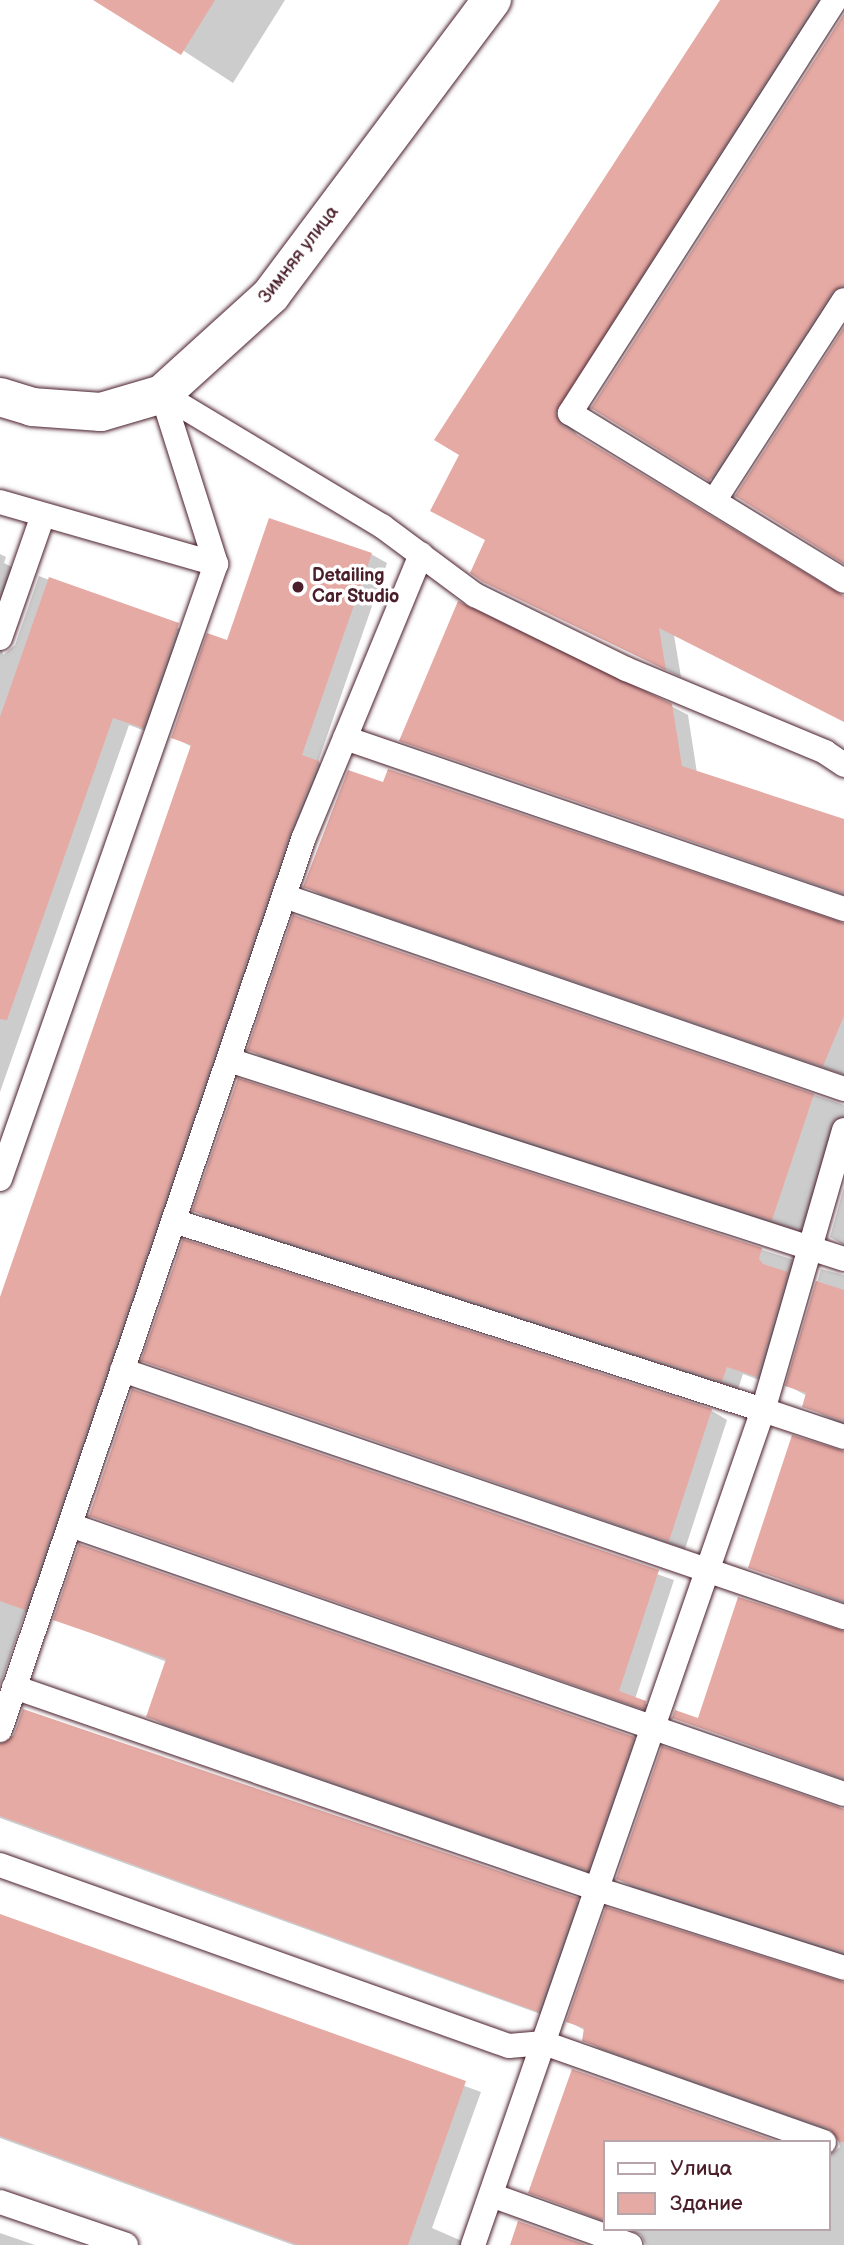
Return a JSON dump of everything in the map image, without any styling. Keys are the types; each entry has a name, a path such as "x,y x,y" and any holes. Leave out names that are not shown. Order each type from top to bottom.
{"street":[{"name":"Зимняя улица","path":"0,397 32,407 101,412 163,394 271,295 492,0"}],"lane":[{"path":"835,0 570,413 844,582"},
{"path":"713,501 844,300"},
{"path":"163,394 382,526 475,595 626,669 825,752 844,765"},
{"path":"0,1179 216,564 163,394"},
{"path":"0,502 216,564"},
{"path":"0,638 43,514"},
{"path":"0,1730 284,897 345,738 421,554"},
{"path":"345,738 844,909"},
{"path":"284,897 844,1089"},
{"path":"229,1060 844,1259"},
{"path":"474,2245 763,1410 844,1130"},
{"path":"174,1221 844,1437"},
{"path":"122,1370 844,1618"},
{"path":"70,1525 652,1730 844,1794"},
{"path":"15,1687 597,1889 844,1968"},
{"path":"0,1865 509,2046 544,2043 818,2140"},
{"path":"491,2195 630,2245"},
{"path":"0,2202 126,2245"}],"building":[{"path":"93,0 215,0 181,55"},
{"path":"720,0 817,0 555,413 562,426 844,596 844,722 659,628 666,670 483,582 470,573 485,540 430,511 459,455 434,440"},
{"path":"844,14 844,285 832,292 709,481 591,408"},
{"path":"844,327 844,564 735,496"},
{"path":"269,518 372,553 302,755 319,761 290,832 25,1610 0,1601 0,1297 191,745 171,738 207,633 227,640"},
{"path":"49,577 179,623 143,728 113,718 7,1020 0,1019 0,717"},
{"path":"458,601 672,704 682,766 844,819 844,893 399,741"},
{"path":"388,769 844,923 844,1016 823,1066 303,887 348,770 383,782"},
{"path":"293,915 814,1094 772,1220 247,1050"},
{"path":"238,1078 762,1248 759,1259 763,1264 788,1272 757,1377 727,1367 722,1381 192,1211"},
{"path":"183,1239 712,1409 669,1541 141,1361"},
{"path":"816,1281 844,1290 844,1421 802,1407 806,1393 785,1386"},
{"path":"132,1389 659,1570 619,1691 646,1701 644,1709 89,1516"},
{"path":"792,1435 844,1451 844,1601 748,1568"},
{"path":"79,1544 634,1737 588,1870 146,1717 166,1659 53,1620"},
{"path":"738,1597 844,1631 844,1778 672,1718 675,1710 698,1718"},
{"path":"23,1709 578,1898 538,2012 0,1816 0,1744 14,1735"},
{"path":"662,1746 844,1809 844,1952 616,1879"},
{"path":"606,1907 844,1982 844,2142 839,2142 829,2128 582,2041 584,2028 566,2022"},
{"path":"0,1914 466,2081 408,2245 298,2245 0,2136"},
{"path":"572,2069 773,2140 602,2140 602,2219 528,2193"},
{"path":"518,2221 586,2245 510,2245"}],"place":[{"name":"Detailing Car Studio","path":"298,587"}]}
